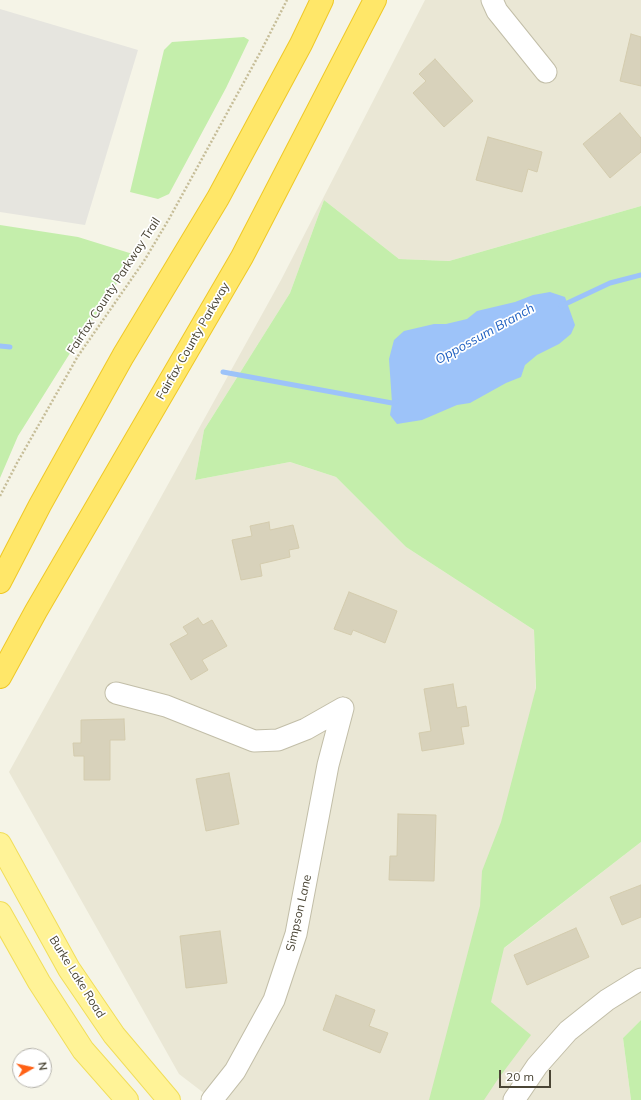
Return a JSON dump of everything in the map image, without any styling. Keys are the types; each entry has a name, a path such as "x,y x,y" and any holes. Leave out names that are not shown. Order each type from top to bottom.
{"highway":[{"path":"0,582 40,505 123,356 218,198 301,44 322,0"},
{"name":"Fairfax County Parkway","path":"0,677 40,604 242,257 375,0"},
{"path":"0,559 40,505"}],"main road":[{"name":"Burke Lake Road","path":"0,844 69,968 114,1035 170,1100"},
{"path":"0,913 38,982 83,1050 127,1100"}],"street":[{"path":"492,0 497,11 546,72"},
{"name":"Simpson Lane","path":"116,694 166,706 254,740 278,740 306,729 343,708 328,765 296,934 274,1000 235,1071 212,1100"},
{"path":"514,1100 538,1066 568,1031 607,1000 641,979"}],"path":[{"name":"Fairfax County Parkway Trail","path":"0,496 17,463 78,356 144,261 169,219 261,51 287,0"}],"shaded area":[{"path":"425,0 641,0 641,206 449,261 399,259 324,200 290,293 204,430 195,480 290,462 336,477 406,547 534,630 537,730 476,970 641,842 641,1020 623,1038 631,1100 213,1100 179,1074 9,772 281,280"},
{"path":"0,9 138,50 85,225 0,212"}],"green space":[{"path":"244,37 249,40 226,88 169,194 158,199 130,192 164,50 172,42"},
{"path":"324,200 399,259 449,261 641,206 641,842 504,948 491,1002 531,1035 484,1100 429,1100 480,906 482,871 501,822 536,688 534,630 406,547 336,477 290,462 195,480 204,430 290,293"},
{"path":"0,225 78,237 136,255 72,350 18,436 0,478"},
{"path":"641,1020 641,1100 631,1100 623,1038"}],"water":[{"path":"550,292 565,297 575,325 571,334 559,344 537,355 525,365 521,377 506,383 470,403 457,405 422,420 397,424 390,415 392,403 389,359 394,340 404,331 434,324 446,324 467,319 477,311 515,302 533,295"}],"building":[{"path":"631,34 641,37 641,86 620,81"},
{"path":"435,59 473,101 444,127 413,93 426,81 419,74"},
{"path":"620,113 641,138 641,152 610,178 583,144"},
{"path":"488,137 542,152 537,172 528,169 522,192 476,180"},
{"path":"269,522 270,530 293,525 299,548 289,550 290,557 260,564 262,576 241,580 232,540 252,536 250,526"},
{"path":"349,592 397,611 385,643 353,630 351,635 334,629"},
{"path":"198,618 203,625 212,620 227,646 202,660 208,670 191,680 170,644 188,634 183,627"},
{"path":"453,684 457,708 466,706 469,726 461,727 464,744 422,751 419,733 431,731 424,689"},
{"path":"124,719 125,740 110,740 110,780 84,780 84,756 74,756 73,743 81,743 81,720"},
{"path":"229,773 239,824 206,831 196,779"},
{"path":"398,814 436,815 434,881 389,880 390,856 397,856"},
{"path":"641,885 641,917 622,925 610,897"},
{"path":"576,928 589,957 527,985 514,955"},
{"path":"220,931 227,983 186,988 180,936"},
{"path":"336,995 375,1010 369,1026 388,1033 380,1053 323,1030"}],"waterway":[{"name":"Oppossum Branch","path":"561,306 610,283 641,275"},
{"name":"Oppossum Branch","path":"0,346 10,347"},
{"name":"Oppossum Branch","path":"223,372 392,403 397,401"}]}
